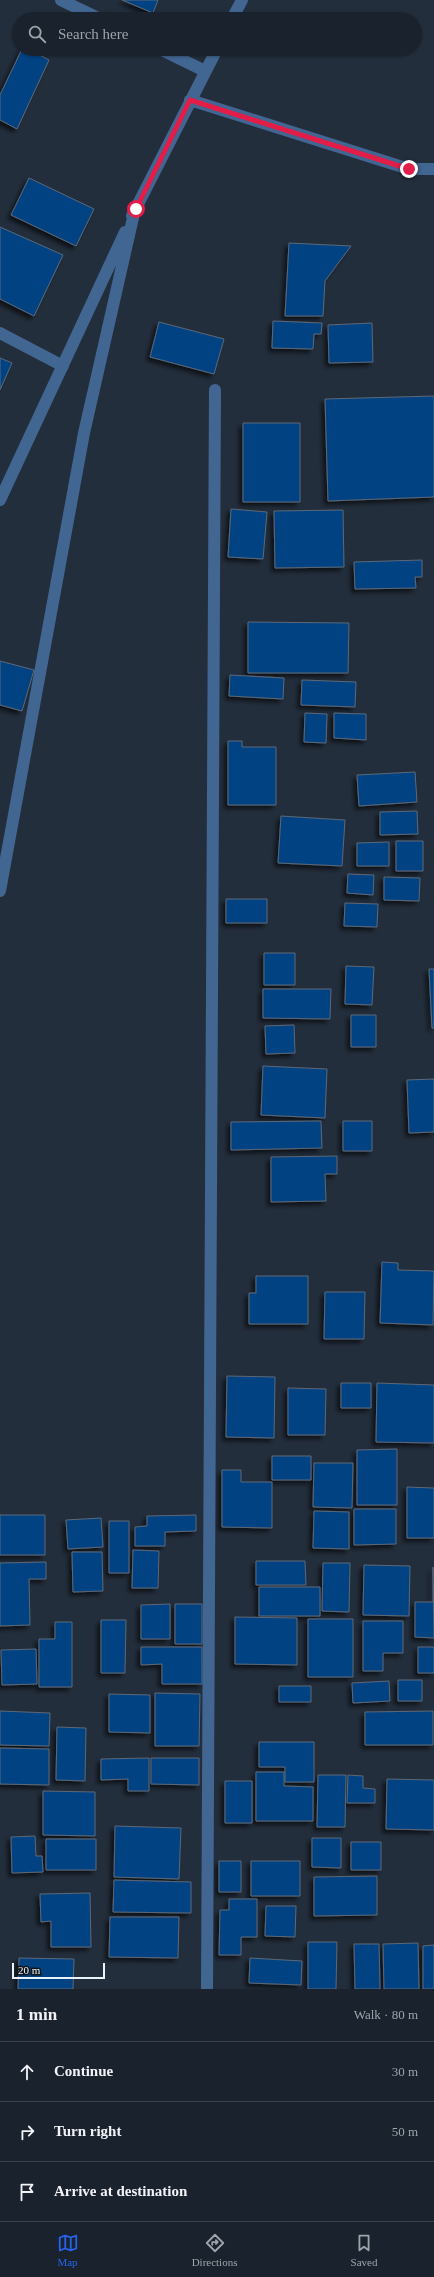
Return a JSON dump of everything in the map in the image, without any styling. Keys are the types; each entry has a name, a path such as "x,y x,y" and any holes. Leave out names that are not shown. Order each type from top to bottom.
{"street":[{"path":"61,0 86,12"},
{"path":"236,12 242,0"},
{"path":"174,56 205,72"},
{"path":"0,500 64,366 136,209 213,56"},
{"path":"190,100 409,169 434,169"},
{"path":"0,891 84,433 136,209"},
{"path":"0,333 64,366"},
{"path":"207,1989 215,390"}],"building":[{"path":"122,0 158,0 153,12"},
{"path":"19,56 41,56 49,60 17,129 0,120 0,95"},
{"path":"29,178 94,209 76,246 11,215"},
{"path":"0,227 63,255 34,316 0,299"},
{"path":"289,243 351,246 325,281 323,316 285,316"},
{"path":"273,321 322,323 321,334 314,334 313,349 272,348"},
{"path":"159,322 224,339 214,374 150,357"},
{"path":"372,323 373,362 329,363 328,325"},
{"path":"0,358 12,363 0,390"},
{"path":"434,396 434,497 328,501 325,399"},
{"path":"243,423 300,423 300,502 243,502"},
{"path":"231,509 267,512 263,559 228,557"},
{"path":"343,510 344,567 275,568 274,511"},
{"path":"422,560 422,577 415,577 416,588 355,589 354,562"},
{"path":"248,622 349,623 348,673 248,673"},
{"path":"0,661 34,670 22,711 0,705"},
{"path":"230,675 284,678 283,699 229,696"},
{"path":"302,680 356,682 355,707 301,705"},
{"path":"305,713 327,714 326,743 304,742"},
{"path":"334,713 366,714 366,740 334,738"},
{"path":"228,741 242,741 242,747 276,747 276,805 228,805"},
{"path":"415,772 417,802 359,806 357,775"},
{"path":"417,811 418,834 380,835 380,812"},
{"path":"281,816 345,820 342,866 278,863"},
{"path":"396,841 423,841 423,871 396,871"},
{"path":"389,842 389,866 357,866 357,843"},
{"path":"348,874 374,875 373,895 347,893"},
{"path":"384,877 420,878 419,901 384,900"},
{"path":"226,899 267,899 267,923 226,923"},
{"path":"345,903 378,904 377,927 344,926"},
{"path":"264,953 295,953 295,985 264,985"},
{"path":"346,966 374,967 372,1005 345,1004"},
{"path":"429,969 434,969 434,1028 432,1028"},
{"path":"263,989 331,989 330,1019 263,1018"},
{"path":"351,1015 376,1015 376,1047 351,1047"},
{"path":"294,1025 295,1053 266,1054 265,1026"},
{"path":"263,1066 327,1069 325,1118 261,1115"},
{"path":"434,1079 434,1132 409,1133 407,1080"},
{"path":"321,1121 322,1148 231,1150 231,1122"},
{"path":"343,1121 372,1121 372,1151 343,1151"},
{"path":"337,1156 337,1174 325,1174 326,1201 271,1202 271,1157"},
{"path":"382,1262 398,1263 398,1270 434,1271 433,1325 380,1323"},
{"path":"256,1276 308,1276 308,1324 249,1324 249,1293 256,1293"},
{"path":"325,1292 365,1292 364,1339 324,1339"},
{"path":"227,1376 275,1377 274,1438 226,1437"},
{"path":"341,1383 371,1383 371,1408 341,1408"},
{"path":"377,1383 434,1385 434,1443 376,1442"},
{"path":"288,1388 326,1389 325,1435 288,1435"},
{"path":"397,1449 397,1505 357,1505 357,1450"},
{"path":"272,1456 311,1456 311,1480 272,1480"},
{"path":"314,1463 353,1463 352,1508 313,1507"},
{"path":"222,1470 241,1470 241,1482 272,1482 272,1528 222,1527"},
{"path":"407,1487 434,1488 434,1538 407,1538"},
{"path":"354,1509 396,1509 396,1544 354,1545"},
{"path":"314,1511 349,1512 349,1549 313,1548"},
{"path":"0,1515 45,1515 45,1555 0,1555"},
{"path":"196,1515 196,1531 165,1532 165,1546 135,1546 135,1527 147,1526 147,1516"},
{"path":"101,1518 103,1547 68,1549 66,1520"},
{"path":"109,1521 129,1521 129,1573 109,1573"},
{"path":"133,1550 159,1551 158,1588 132,1588"},
{"path":"72,1552 102,1552 103,1591 73,1592"},
{"path":"256,1561 305,1561 306,1585 256,1585"},
{"path":"46,1562 46,1579 29,1579 30,1625 0,1626 0,1563"},
{"path":"323,1563 350,1563 349,1612 322,1611"},
{"path":"364,1565 410,1566 409,1616 363,1615"},
{"path":"433,1567 434,1638 415,1637 415,1602 433,1602"},
{"path":"259,1587 320,1587 320,1616 259,1616"},
{"path":"170,1604 170,1639 141,1639 141,1605"},
{"path":"175,1604 202,1604 202,1644 175,1644"},
{"path":"235,1617 297,1618 297,1665 235,1664"},
{"path":"308,1619 353,1619 353,1677 308,1677"},
{"path":"101,1620 126,1620 125,1673 101,1673"},
{"path":"363,1621 403,1621 403,1653 383,1653 383,1671 363,1671"},
{"path":"55,1622 72,1622 72,1687 39,1687 39,1639 55,1639"},
{"path":"141,1647 202,1647 202,1684 162,1684 162,1664 141,1665"},
{"path":"418,1647 434,1647 434,1673 418,1673"},
{"path":"36,1649 37,1684 2,1685 1,1650"},
{"path":"398,1680 422,1680 422,1701 398,1701"},
{"path":"389,1681 390,1701 353,1703 352,1683"},
{"path":"279,1686 311,1686 311,1702 279,1702"},
{"path":"155,1693 200,1694 199,1746 155,1746"},
{"path":"109,1694 150,1695 150,1733 109,1732"},
{"path":"0,1711 50,1713 49,1746 0,1745"},
{"path":"433,1711 433,1745 365,1745 365,1712"},
{"path":"57,1727 86,1728 85,1781 56,1780"},
{"path":"259,1742 314,1742 314,1782 285,1782 285,1767 259,1767"},
{"path":"0,1748 49,1749 49,1785 0,1784"},
{"path":"149,1758 149,1791 128,1791 128,1779 101,1780 101,1759"},
{"path":"151,1758 199,1758 199,1785 151,1784"},
{"path":"256,1772 284,1772 284,1786 313,1787 313,1821 256,1821"},
{"path":"318,1775 346,1775 345,1827 317,1827"},
{"path":"348,1775 363,1776 363,1788 375,1789 375,1803 347,1803"},
{"path":"387,1779 434,1780 434,1830 386,1829"},
{"path":"225,1781 252,1781 252,1823 225,1823"},
{"path":"43,1791 95,1792 95,1836 43,1835"},
{"path":"115,1826 181,1828 179,1879 114,1877"},
{"path":"35,1836 36,1856 42,1856 43,1872 12,1873 11,1837"},
{"path":"312,1838 341,1838 341,1868 312,1867"},
{"path":"46,1839 96,1839 96,1870 46,1870"},
{"path":"351,1842 381,1842 381,1870 351,1870"},
{"path":"219,1861 241,1861 241,1892 219,1892"},
{"path":"251,1861 300,1861 300,1896 251,1896"},
{"path":"377,1876 377,1915 314,1916 314,1877"},
{"path":"114,1880 191,1882 191,1913 113,1912"},
{"path":"90,1893 91,1947 51,1947 51,1921 41,1922 40,1894"},
{"path":"229,1899 257,1899 257,1937 241,1937 241,1955 219,1955 220,1910 229,1910"},
{"path":"266,1906 296,1906 295,1937 265,1936"},
{"path":"110,1917 179,1917 178,1958 109,1957"},
{"path":"308,1942 337,1942 336,1989 308,1989"},
{"path":"418,1943 419,1989 384,1989 383,1944"},
{"path":"354,1944 379,1944 380,1989 355,1989"},
{"path":"434,1945 434,1989 423,1989 423,1946"},
{"path":"19,1958 74,1959 73,1989 18,1989"},
{"path":"250,1958 302,1961 301,1985 249,1983"}],"route":[{"path":"136,209 190,100 409,169"}]}
